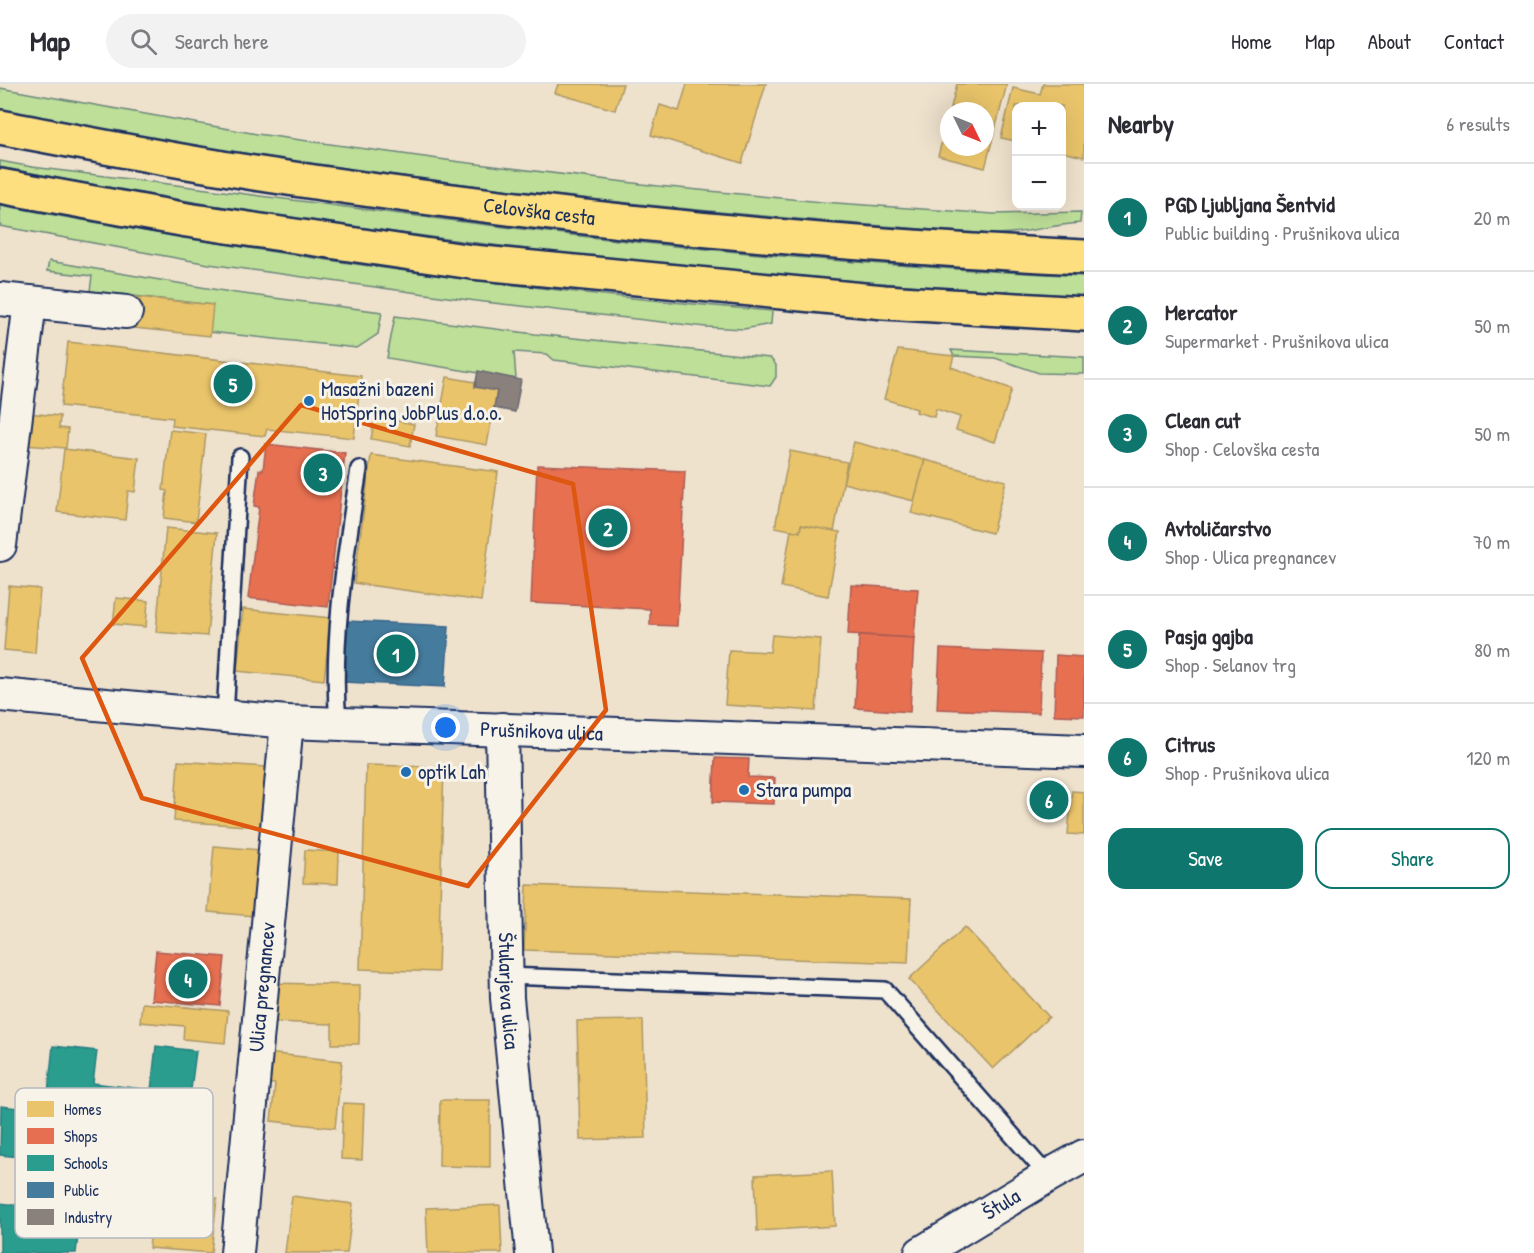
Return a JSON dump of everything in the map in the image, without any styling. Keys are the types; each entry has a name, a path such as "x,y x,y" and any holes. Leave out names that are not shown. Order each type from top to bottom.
{"main road":[{"name":"Celovška cesta","path":"0,127 253,173 615,220 818,240 1084,257"},
{"path":"0,186 187,220 472,262 884,302 1084,314"}],"street":[{"path":"0,545 15,301 126,312"},
{"name":"Prušnikova ulica","path":"0,695 286,722 1084,751"},
{"name":"Ulica pregnancev","path":"237,1253 286,722"},
{"name":"Štularjeva ulica","path":"502,729 507,998 532,1253"},
{"name":"Štula","path":"921,1253 1084,1156"}],"lane":[{"path":"225,716 240,457"},
{"path":"338,723 335,687 343,579 359,469"},
{"path":"506,976 885,990 1048,1176"}],"highlighted area":[{"path":"301,405 573,484 606,710 468,886 142,798 82,658"}],"green space":[{"path":"0,88 257,134 461,162 658,186 822,202 994,214 1081,212 1080,223 991,234 742,214 494,188 246,154 0,110"},
{"path":"0,161 374,211 643,243 832,260 1084,276 1084,296 812,278 540,251 404,234 134,192 0,167"},
{"path":"0,205 192,239 384,268 578,292 772,311 771,324 744,329 706,327 476,301 209,264 0,226"},
{"path":"49,261 236,293 382,312 378,334 357,348 210,332 212,305 90,291 92,276 47,271"},
{"path":"395,316 535,334 770,358 776,365 776,377 770,386 554,360 547,354 514,352 516,379 387,358"},
{"path":"951,350 1084,357 1084,374 1039,373 995,358 954,356"}],"building: Homes":[{"path":"558,84 623,84 615,110 555,93"},
{"path":"687,84 766,84 742,163 651,135 660,105 679,111"},
{"path":"957,84 1007,84 994,134 994,102 952,102"},
{"path":"1043,84 1084,84 1084,157 1066,153 1066,102 1012,102 1012,140 1001,138 1013,88 1040,94"},
{"path":"940,149 940,156 988,156 985,168 938,156"},
{"path":"128,296 213,305 210,336 125,327"},
{"path":"68,342 361,376 354,438 267,429 265,436 172,426 173,418 61,406"},
{"path":"898,350 954,356 951,367 1012,389 995,442 956,430 960,417 936,409 934,417 884,399"},
{"path":"447,377 475,382 475,387 497,391 487,445 436,436"},
{"path":"26,413 60,416 59,428 68,429 66,448 23,445"},
{"path":"375,417 414,424 410,446 371,439"},
{"path":"170,430 206,434 196,522 164,518 167,491 163,490"},
{"path":"854,442 925,460 914,501 843,483"},
{"path":"64,449 139,458 135,492 128,491 125,520 57,512"},
{"path":"790,451 847,462 834,532 801,525 800,532 775,527"},
{"path":"371,455 498,472 481,601 354,583"},
{"path":"925,460 1006,481 992,533 911,513"},
{"path":"801,525 840,532 828,596 781,587 791,530 800,532"},
{"path":"166,528 217,533 207,636 156,632"},
{"path":"9,586 40,589 35,653 4,650"},
{"path":"116,598 148,601 146,627 113,624"},
{"path":"243,609 331,618 324,680 237,671"},
{"path":"772,635 821,639 816,711 725,705 729,650 770,652"},
{"path":"178,761 266,767 262,827 174,821"},
{"path":"366,765 444,767 438,972 360,969"},
{"path":"1072,791 1084,792 1084,835 1068,834"},
{"path":"214,846 260,850 254,916 208,912"},
{"path":"305,850 339,852 338,884 303,883"},
{"path":"527,885 911,899 908,963 524,950"},
{"path":"965,927 1049,1017 993,1069 909,979"},
{"path":"271,983 360,985 359,1044 332,1044 332,1024 270,1022"},
{"path":"142,1003 228,1011 225,1043 183,1039 184,1026 140,1022"},
{"path":"643,1020 646,1138 580,1140 577,1021"},
{"path":"266,1053 342,1061 335,1128 271,1121 275,1084 263,1083"},
{"path":"440,1100 490,1100 490,1167 439,1166"},
{"path":"343,1103 364,1104 362,1160 341,1159"},
{"path":"832,1171 835,1226 757,1231 755,1175"},
{"path":"292,1196 353,1204 347,1253 285,1253"},
{"path":"213,1199 217,1199 213,1235"},
{"path":"500,1205 502,1253 428,1253 426,1208"},
{"path":"150,1238 213,1238 211,1253 149,1248"}],"building: Shops":[{"path":"266,444 345,453 328,607 248,598 259,507 254,506 259,470 263,470"},
{"path":"537,465 685,471 677,626 650,625 650,609 531,603"},
{"path":"851,585 918,589 914,638 848,634"},
{"path":"859,635 914,638 910,712 855,708"},
{"path":"940,649 1041,653 1039,713 937,709"},
{"path":"1056,655 1084,657 1084,716 1054,715"},
{"name":"Stara pumpa","path":"715,758 749,759 748,777 775,778 774,804 713,802"},
{"path":"156,951 225,957 220,1006 151,1000"}],"building: Schools":[{"path":"53,1046 97,1051 93,1083 134,1088 48,1088"},
{"path":"156,1046 196,1051 191,1088 151,1088"},
{"path":"1,1106 15,1108 15,1156 0,1155"},
{"path":"0,1203 15,1205 15,1238 78,1238 76,1253 0,1253"}],"building: Public":[{"path":"347,621 449,626 445,687 344,682"}],"building: Industry":[{"path":"478,371 521,380 515,412 494,408 497,391 475,387"}],"place":[{"name":"Pasja gajba","path":"233,384"},
{"name":"Masažni bazeni HotSpring JobPlus d.o.o.","path":"309,401"},
{"name":"Clean cut","path":"323,473"},
{"name":"Mercator","path":"608,528"},
{"name":"PGD Ljubljana Šentvid","path":"396,654"},
{"name":"optik Lah","path":"406,772"},
{"name":"Stara pumpa","path":"744,790"},
{"name":"Citrus","path":"1049,800"},
{"name":"Avtoličarstvo","path":"188,979"}]}
